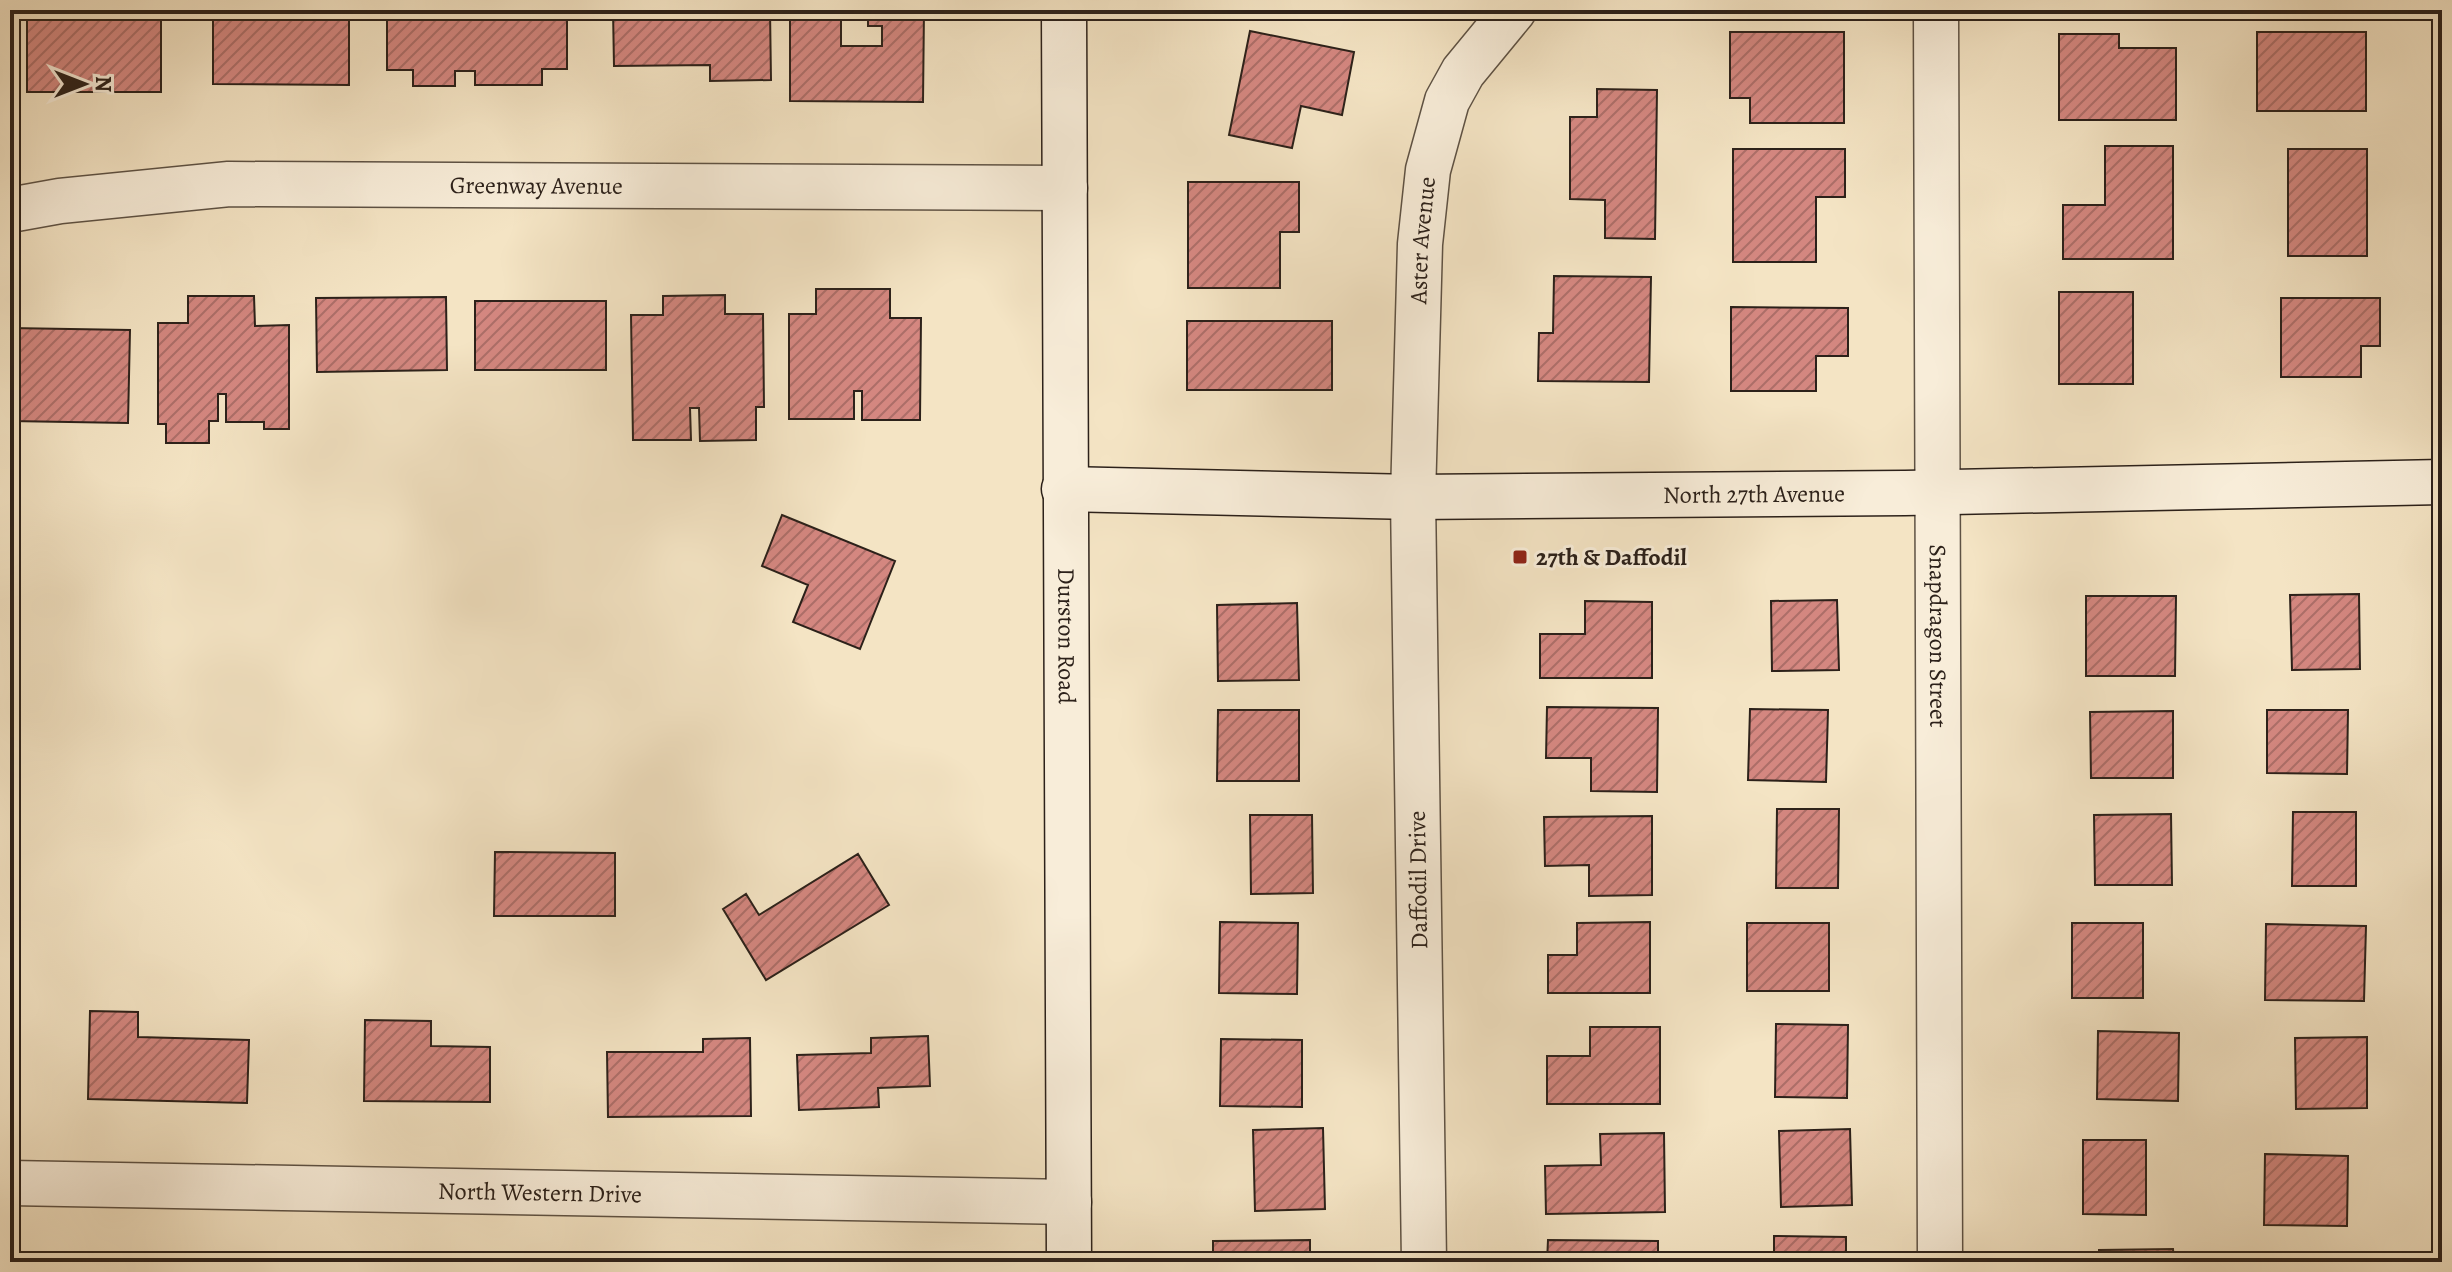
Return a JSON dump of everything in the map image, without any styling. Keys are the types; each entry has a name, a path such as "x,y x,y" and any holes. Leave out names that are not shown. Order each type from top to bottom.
{"street":[{"name":"Durston Road","path":"1064,10 1069,1262"},
{"name":"Aster Avenue","path":"1413,497 1420,244 1428,170 1447,101 1457,81 1514,10"},
{"name":"Snapdragon Street","path":"1936,10 1940,1262"},
{"name":"Greenway Avenue","path":"10,210 60,201 229,184 1065,188"},
{"name":"North 27th Avenue","path":"1064,489 1413,497 1936,493 2442,482"},
{"name":"Daffodil Drive","path":"1413,497 1424,1262"},
{"name":"North Western Drive","path":"10,1183 1069,1202"}],"building":[{"path":"27,10 161,10 161,92 27,92"},
{"path":"213,10 349,10 349,85 213,84"},
{"path":"387,10 567,10 567,69 542,69 542,85 475,85 475,71 455,71 455,86 413,86 413,70 387,70"},
{"path":"613,10 770,10 771,80 710,81 710,65 614,66"},
{"path":"790,10 841,10 841,46 882,46 882,26 868,26 868,10 924,10 923,102 790,101"},
{"path":"1250,31 1354,52 1342,115 1301,106 1292,148 1229,135"},
{"path":"1730,32 1844,32 1844,123 1750,123 1750,98 1730,98"},
{"path":"2257,32 2366,32 2366,111 2257,111"},
{"path":"2059,34 2119,34 2119,48 2176,48 2176,120 2059,120"},
{"path":"1597,89 1657,90 1655,239 1605,238 1605,200 1570,199 1570,117 1597,117"},
{"path":"2105,146 2173,146 2173,259 2063,259 2063,205 2105,205"},
{"path":"1733,149 1845,149 1845,197 1816,197 1816,262 1733,262"},
{"path":"2288,149 2367,149 2367,256 2288,256"},
{"path":"1188,182 1299,182 1299,232 1280,232 1280,288 1188,288"},
{"path":"1554,276 1651,277 1649,382 1538,381 1539,333 1553,333"},
{"path":"816,289 890,289 890,318 921,318 920,420 862,420 862,391 854,391 854,419 789,419 789,314 816,314"},
{"path":"2059,292 2133,292 2133,384 2059,384"},
{"path":"725,295 725,314 763,314 764,407 756,407 756,440 700,441 699,408 690,408 691,440 633,440 631,315 663,315 663,296"},
{"path":"188,296 254,296 255,326 289,325 289,429 264,429 264,422 226,422 226,394 218,394 218,421 209,421 209,443 166,443 166,424 158,424 158,323 188,323"},
{"path":"446,297 447,370 317,372 316,298"},
{"path":"2281,298 2380,298 2380,346 2361,346 2361,377 2281,377"},
{"path":"475,301 606,301 606,370 475,370"},
{"path":"1731,307 1848,308 1848,356 1816,356 1816,391 1731,391"},
{"path":"1187,321 1332,321 1332,390 1187,390"},
{"path":"10,328 130,330 128,423 10,421"},
{"path":"782,515 895,561 860,649 793,622 808,585 762,566"},
{"path":"2359,594 2360,669 2292,670 2290,595"},
{"path":"2086,596 2176,596 2175,676 2086,676"},
{"path":"1837,600 1839,670 1772,671 1771,601"},
{"path":"1585,601 1652,602 1652,678 1540,678 1540,634 1585,634"},
{"path":"1297,603 1299,680 1218,681 1217,605"},
{"path":"1547,707 1658,708 1657,792 1591,791 1591,758 1546,758"},
{"path":"1750,709 1828,710 1826,782 1748,780"},
{"path":"1218,710 1299,710 1299,781 1217,781"},
{"path":"2267,710 2348,710 2347,774 2267,773"},
{"path":"2173,711 2173,778 2091,778 2090,712"},
{"path":"1777,809 1839,809 1838,888 1776,888"},
{"path":"2293,812 2356,812 2356,886 2292,886"},
{"path":"2171,814 2172,885 2095,885 2094,815"},
{"path":"1250,815 1312,815 1313,893 1251,894"},
{"path":"1652,816 1652,895 1589,896 1589,865 1545,866 1544,817"},
{"path":"495,852 615,853 615,916 494,916"},
{"path":"858,854 889,905 766,980 723,909 746,894 759,915"},
{"path":"1220,922 1298,923 1297,994 1219,993"},
{"path":"1650,922 1650,993 1548,993 1548,955 1577,955 1577,923"},
{"path":"1747,923 1829,923 1829,991 1747,991"},
{"path":"2072,923 2143,923 2143,998 2072,998"},
{"path":"2266,924 2366,926 2364,1001 2265,1000"},
{"path":"90,1011 138,1012 138,1037 249,1040 247,1103 88,1099"},
{"path":"365,1020 431,1021 431,1046 490,1047 490,1102 364,1101"},
{"path":"1776,1024 1848,1025 1847,1098 1775,1097"},
{"path":"1590,1027 1660,1027 1660,1104 1547,1104 1547,1056 1590,1056"},
{"path":"2098,1031 2179,1033 2178,1101 2097,1099"},
{"path":"928,1036 930,1086 878,1088 879,1107 799,1110 797,1055 871,1053 871,1038"},
{"path":"2367,1037 2367,1108 2296,1109 2295,1038"},
{"path":"750,1038 751,1116 608,1117 607,1052 703,1052 703,1039"},
{"path":"1221,1039 1302,1040 1302,1107 1220,1106"},
{"path":"1323,1128 1325,1209 1255,1211 1253,1130"},
{"path":"1850,1129 1852,1205 1781,1207 1779,1131"},
{"path":"1664,1133 1665,1212 1546,1214 1545,1166 1601,1165 1600,1134"},
{"path":"2083,1140 2146,1140 2146,1215 2083,1214"},
{"path":"2265,1154 2348,1156 2347,1226 2264,1225"},
{"path":"1774,1236 1846,1237 1846,1262 1774,1262"},
{"path":"1310,1240 1310,1262 1213,1262 1213,1241"},
{"path":"1548,1240 1658,1241 1658,1262 1547,1262"},
{"path":"2173,1249 2174,1262 2099,1262 2099,1250"}],"place":[{"name":"27th & Daffodil","path":"1520,557"}]}
